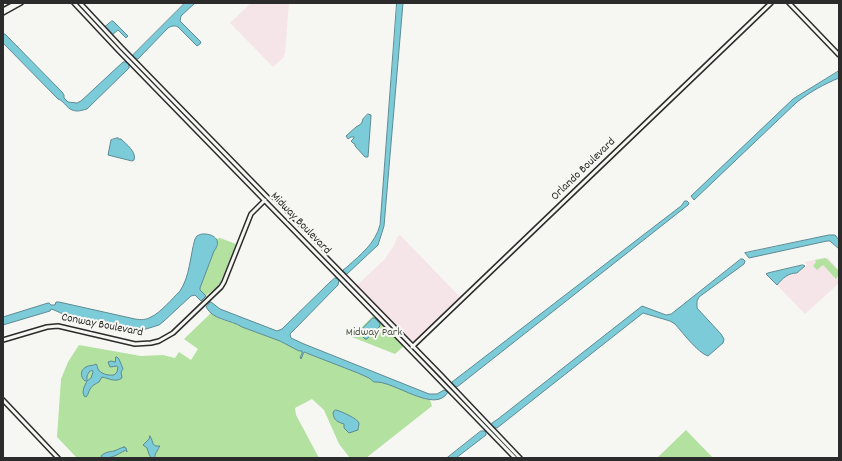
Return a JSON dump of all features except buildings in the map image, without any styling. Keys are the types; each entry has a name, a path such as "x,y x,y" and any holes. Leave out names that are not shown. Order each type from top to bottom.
{"street":[{"path":"3,12 16,3"},
{"path":"3,12 20,3"},
{"name":"Midway Boulevard","path":"74,3 264,200 520,458"},
{"name":"Midway Boulevard","path":"80,3 268,197 515,458"},
{"name":"Orlando Boulevard","path":"411,348 771,3"},
{"path":"789,3 839,55"},
{"name":"Conway Boulevard","path":"3,340 47,327 58,326 135,344 148,344 162,340 173,333 224,282 251,214 268,197"},
{"path":"3,400 58,458"}],"shaded area":[{"path":"251,3 289,3 285,53 283,58 273,67 230,23"},
{"path":"400,235 460,297 412,343 356,286 385,259"},
{"path":"828,258 839,270 839,283 805,314 777,285 788,275 797,274 807,265 804,262"}],"green space":[{"path":"220,238 236,244 218,286 203,298 205,296 200,288 214,251 218,245 216,239"},
{"path":"825,258 839,271 839,277 838,276 836,279 823,265 817,270 813,266 816,262 815,260"},
{"path":"211,313 220,319 237,324 302,351 301,358 304,353 309,354 358,373 374,382 381,382 395,386 423,399 430,400 432,406 366,458 350,458 339,444 324,410 312,399 295,408 296,415 319,458 77,458 57,437 61,379 68,362 79,345 141,356 163,355 175,358 179,352 191,360 198,349 184,339"},
{"name":"Midway Park","path":"374,315 404,346 395,354 352,337"},
{"path":"686,430 713,458 657,458"}],"water":[{"path":"185,3 195,3 181,16 180,21 201,42 200,44 197,46 178,27 173,26 168,28 138,59 135,59 133,55"},
{"path":"397,3 403,3 384,226 378,245 346,274 343,270 371,243 378,232 380,225"},
{"path":"112,21 128,36 126,38 118,30 112,35 105,28"},
{"path":"3,33 62,92 64,98 68,102 77,103 81,101 123,62 127,62 129,64 129,68 87,109 74,111 58,99 3,43"},
{"path":"839,71 839,78 817,88 797,102 694,200 691,196 793,99"},
{"path":"368,114 371,116 368,157 365,157 351,141 354,137 348,139 346,136 361,124 363,119"},
{"path":"118,138 130,148 135,157 134,160 132,161 108,155 111,140"},
{"path":"685,201 689,203 688,205 457,387 452,385 452,382 681,206"},
{"path":"202,234 213,236 217,241 217,247 214,251 200,288 206,296 201,301 195,295 191,296 159,325 146,329 131,329 63,314 51,309 50,311 3,325 3,317 48,303 55,305 56,302 135,319 143,320 149,318 162,309 180,291 186,279 195,239 197,236"},
{"path":"835,235 839,240 839,249 830,241 827,241 749,258 745,253"},
{"path":"741,259 745,261 744,264 699,297 697,301 697,308 724,339 723,343 708,356 695,347 675,324 670,321 643,313 497,428 491,425 642,306 666,315 671,314"},
{"path":"803,265 805,266 797,273 786,276 777,285 766,274 768,273"},
{"path":"335,278 339,280 338,285 290,334 291,338 429,394 437,394 444,390 448,392 442,398 434,400 424,398 392,386 374,382 358,373 304,352 301,359 300,357 302,351 213,315 206,307 211,302 220,309 277,331 282,329"},
{"path":"373,318 375,318 380,326 367,339 365,339 359,333"},
{"path":"116,357 119,359 123,369 121,372 122,378 115,380 102,377 99,382 89,390 88,395 86,397 84,396 84,387 87,381 91,378 93,372 92,370 89,372 87,380 85,381 82,376 84,368 96,364 97,368 101,372 108,375 114,375 117,372 118,367 110,367 108,362 115,362"},
{"path":"336,410 356,419 359,423 358,430 349,433 344,428 344,424 338,422 334,418 333,413"},
{"path":"481,431 485,431 486,435 456,458 447,458"},
{"path":"150,436 155,446 160,446 155,458 151,458 147,448 143,445"},
{"path":"124,447 126,448 127,452 126,450 115,456 109,457 102,458 101,456 106,453"}]}
